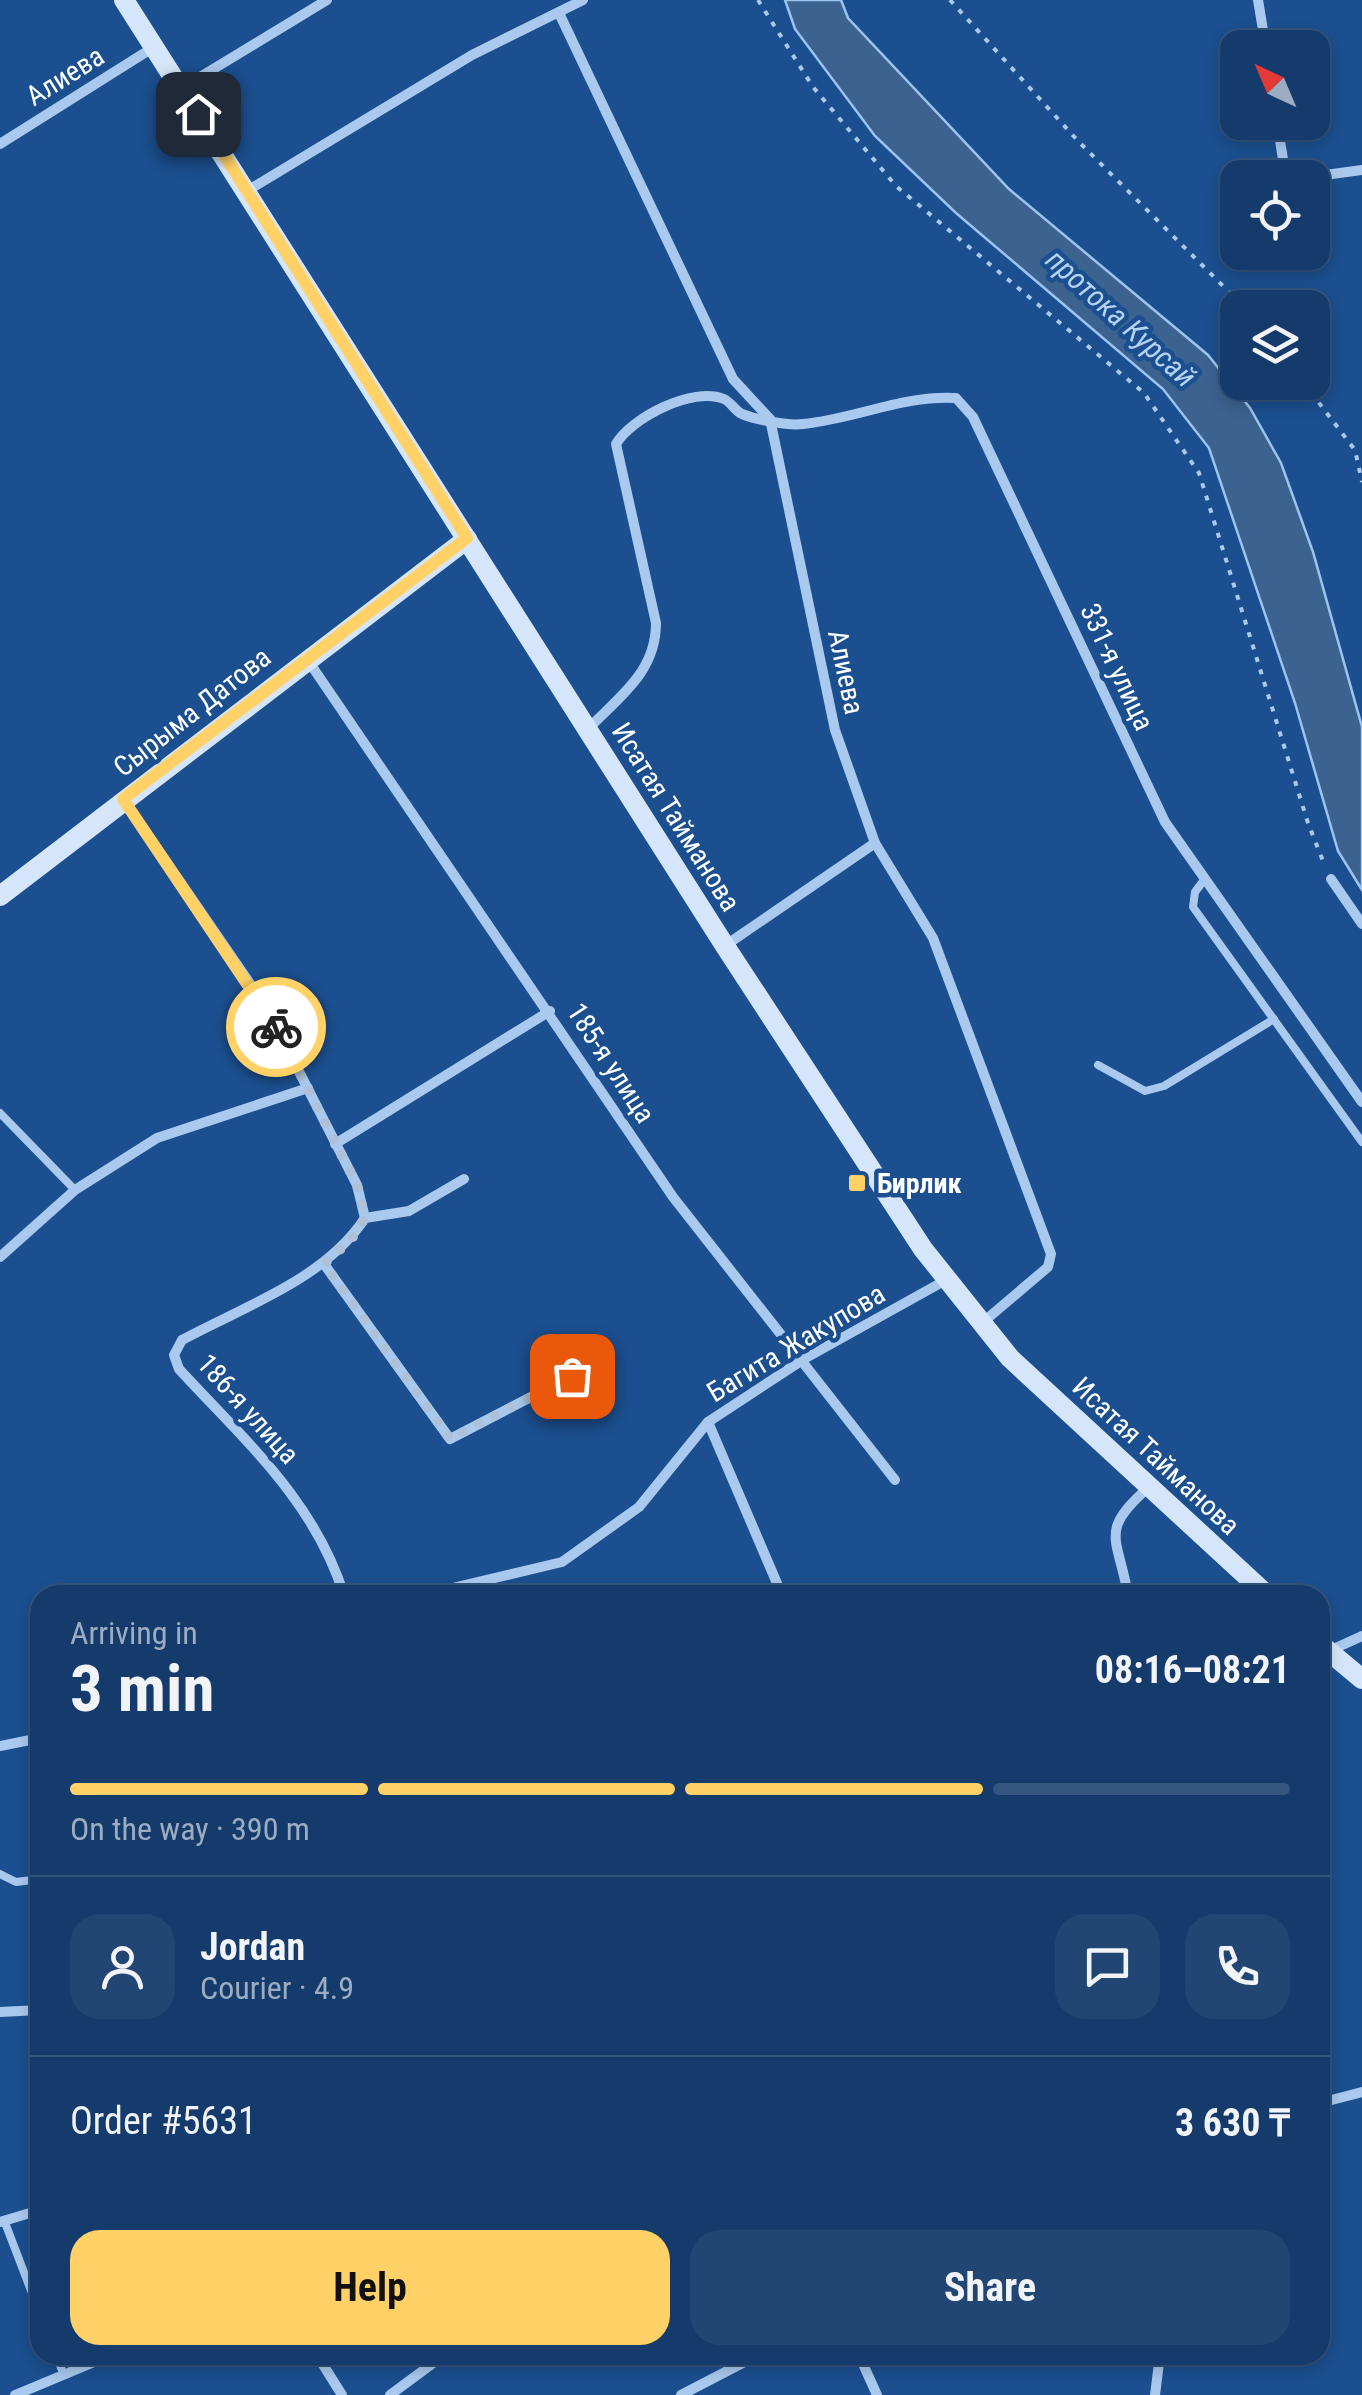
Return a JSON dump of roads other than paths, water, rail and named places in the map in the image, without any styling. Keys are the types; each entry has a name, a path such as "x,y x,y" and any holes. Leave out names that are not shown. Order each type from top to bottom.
{"street":[{"name":"Исатая Тайманова","path":"124,0 725,946 947,1279 1010,1358 1255,1585"},
{"path":"182,88 327,0"},
{"path":"247,191 472,55 583,0"},
{"path":"1258,0 1263,30"},
{"path":"558,13 734,379 770,419"},
{"name":"Алиева","path":"0,144 154,46"},
{"path":"1330,174 1362,170"},
{"path":"588,729 636,680 656,649 656,623 616,444 625,429 646,414 702,396 725,399 740,413 770,419"},
{"name":"331-я улица","path":"770,419 800,425 927,396 956,398 973,417 1166,822 1362,1102"},
{"name":"Алиева","path":"770,419 836,730 875,843 933,938 1051,1254 1048,1268 982,1323"},
{"name":"Сырыма Датова","path":"0,896 467,538"},
{"name":"185-я улица","path":"307,658 673,1197 894,1480"},
{"path":"123,799 266,1007 357,1185 365,1218 408,1211 464,1179"},
{"path":"725,946 875,843"},
{"path":"1330,880 1362,924"},
{"path":"335,1144 550,1011"},
{"path":"0,1257 75,1190 157,1138 308,1088"},
{"name":"186-я улица","path":"341,1585 331,1554 300,1501 179,1369 174,1355 182,1340 324,1264 351,1240 365,1218"},
{"path":"324,1264 450,1439 602,1360"},
{"name":"Багита Жакупова","path":"466,1585 562,1562 639,1507 708,1422 804,1360 947,1279"},
{"path":"708,1422 778,1585"},
{"path":"1125,1585 1114,1541 1120,1512 1149,1487"},
{"path":"1330,1646 1362,1636"},
{"path":"1330,1653 1362,1679"},
{"path":"0,1746 30,1740"},
{"path":"0,2012 30,2010"},
{"path":"1330,2101 1362,2092"},
{"path":"2,2221 30,2213"},
{"path":"15,2395 85,2365"},
{"path":"323,2365 342,2395"},
{"path":"390,2395 430,2365"},
{"path":"680,2395 739,2365"},
{"path":"864,2365 877,2395"},
{"path":"1155,2395 1159,2365"},
{"path":"707,2382 712,2395"}],"lane":[{"path":"1204,880 1195,892 1194,907 1362,1142"},
{"path":"1098,1065 1146,1090 1164,1086 1274,1019"},
{"path":"1299,1054 1319,1041"},
{"path":"0,1113 75,1190"},
{"path":"0,1874 16,1882 30,1881"},
{"path":"2,2221 30,2290"},
{"path":"60,2365 63,2373"}],"water":[{"name":"протока Курсай","path":"785,0 841,0 848,18 1009,189 1208,355 1220,370 1220,400 1244,400 1250,408 1281,463 1313,552 1362,727 1362,890 1338,851 1295,703 1209,448 1163,389 956,213 875,136 795,29"}],"place":[{"name":"Бирлик","path":"857,1183"}]}
